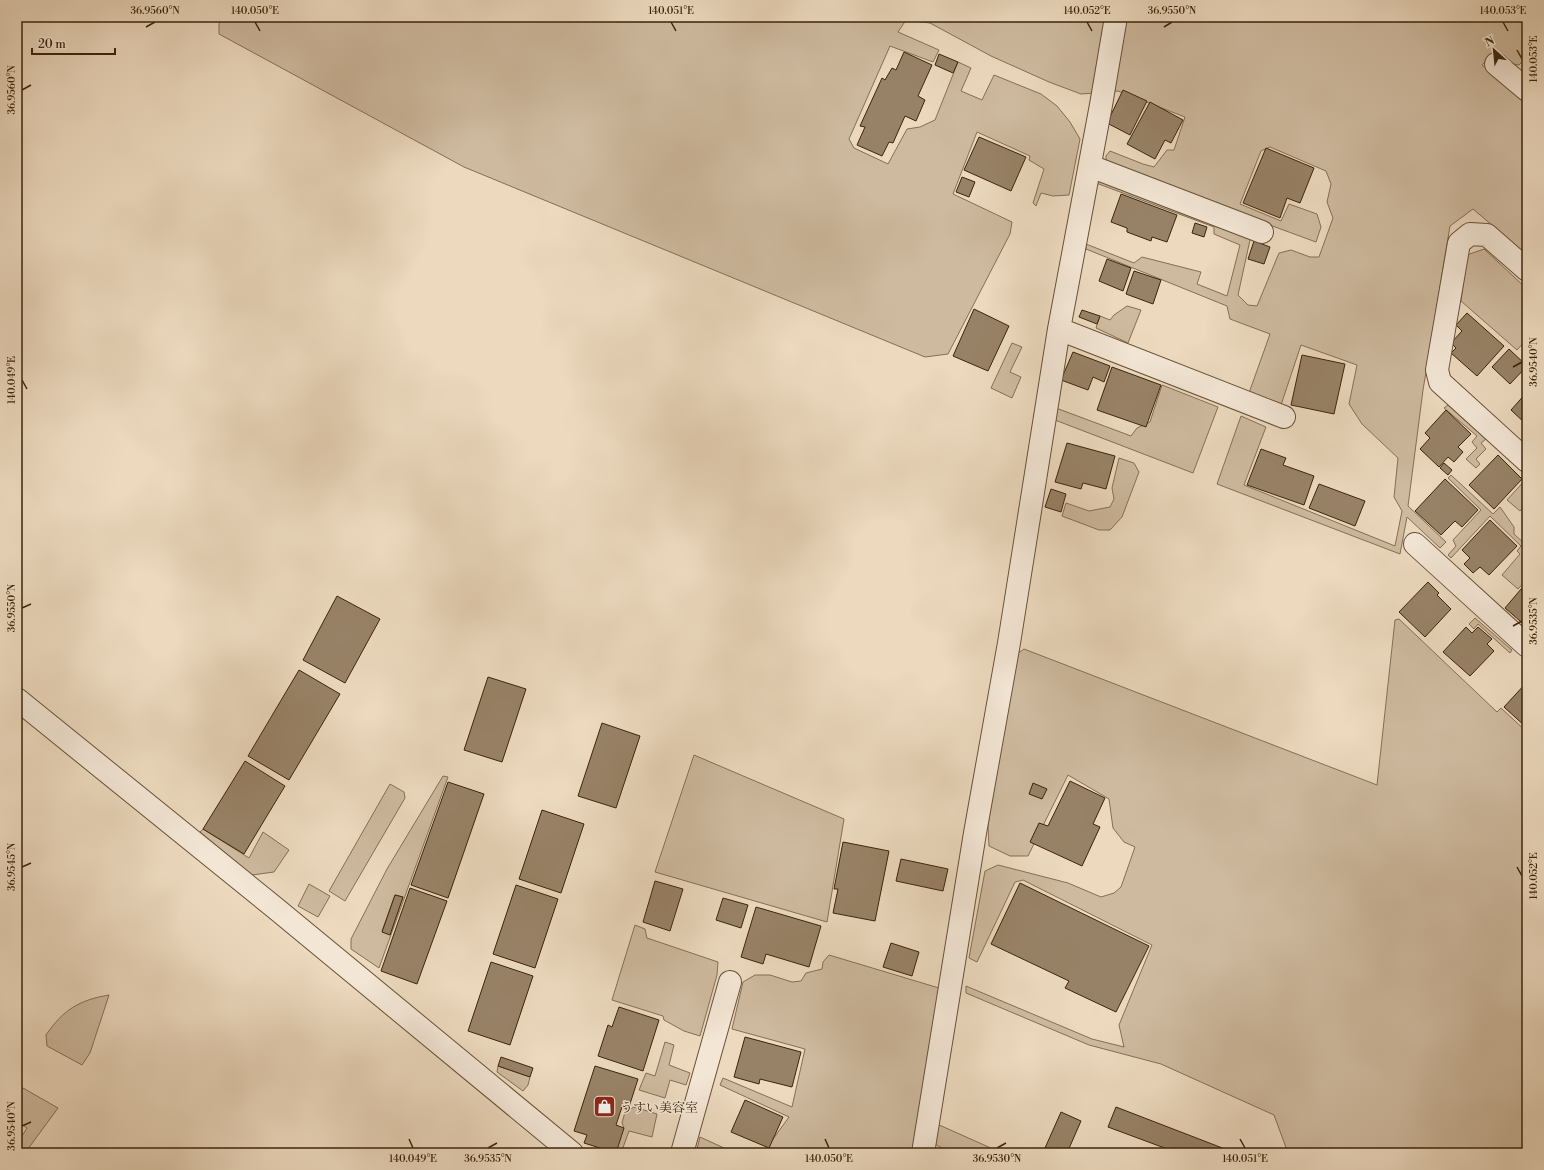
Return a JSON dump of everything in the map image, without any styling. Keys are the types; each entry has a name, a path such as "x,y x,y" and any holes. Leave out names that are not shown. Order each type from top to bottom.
{"street":[{"path":"923,1153 975,833 1009,643 1059,330 1116,17"},
{"path":"1496,64 1527,90"},
{"path":"1090,166 1262,232"},
{"path":"1527,270 1487,235 1470,234 1459,243 1437,370 1440,382 1527,461"},
{"path":"1059,330 1284,417"},
{"path":"1415,544 1527,646"},
{"path":"17,700 274,907 572,1153"},
{"path":"682,1153 730,982"}],"shaded area":[{"path":"222,17 1527,17 1527,57 1519,65 1513,64 1496,51 1482,65 1527,103 1527,255 1473,209 1450,226 1423,390 1408,506 1446,542 1440,548 1407,517 1400,554 1217,484 1241,416 1266,427 1244,485 1395,546 1402,511 1394,497 1398,458 1362,424 1349,404 1357,365 1301,345 1281,405 1249,393 1270,334 1230,319 1227,306 1086,249 1086,244 1134,263 1142,257 1201,272 1197,284 1227,296 1240,245 1214,234 1214,227 1096,183 1098,180 1245,234 1250,240 1238,295 1248,305 1257,306 1279,253 1291,250 1310,257 1319,257 1333,218 1327,202 1331,184 1326,171 1270,147 1261,151 1240,204 1281,221 1289,204 1317,214 1321,227 1316,242 1106,165 1106,156 1110,151 1154,167 1167,150 1174,150 1185,117 1118,91 1081,94 1049,82 991,56 930,23 906,20 898,32 939,50 933,62 890,46 849,139 854,148 888,164 907,129 920,127 935,120 958,62 971,68 961,91 982,100 994,75 1041,94 1057,106 1070,122 1080,139 1069,195 1053,196 1041,193 1036,206 1033,203 1044,169 1029,160 1030,156 977,132 953,194 1012,222 1010,234 948,354 925,357 464,167 219,34 219,24"},
{"path":"1484,249 1527,289 1527,339 1517,350 1461,301 1467,255"},
{"path":"1127,306 1141,310 1128,343 1096,328 1100,316 1110,320 1114,315"},
{"path":"1012,343 1022,347 1010,372 1021,377 1012,398 991,388"},
{"path":"1162,385 1218,407 1193,473 1055,420 1056,408 1131,436 1137,428 1150,422"},
{"path":"1448,405 1486,439 1481,443 1486,449 1476,459 1480,464 1476,468 1466,459 1477,448 1472,442 1477,436 1444,408"},
{"path":"1119,458 1134,463 1139,472 1122,517 1110,530 1099,530 1062,516 1066,503 1089,511 1110,507 1114,499 1112,488"},
{"path":"1451,475 1493,514 1500,507 1514,527 1514,534 1527,546 1527,579 1518,589 1502,575 1520,554 1517,551 1521,546 1490,516 1451,558 1448,555 1456,546 1453,540 1481,510 1448,478"},
{"path":"1527,478 1527,503 1520,511 1507,500"},
{"path":"1475,618 1512,650 1510,653 1478,624 1474,629 1469,624"},
{"path":"1399,619 1497,712 1501,708 1527,732 1527,1153 1288,1153 1274,1115 1161,1064 1089,1045 966,993 966,986 1092,1039 1124,1047 1119,1025 1152,945 1023,880 1015,882 977,962 969,958 985,871 998,865 1068,883 1101,897 1114,893 1121,887 1135,847 1124,842 1113,828 1109,799 1068,775 1028,856 1010,856 989,846 988,826 1014,656 1024,649 1377,785 1395,620"},
{"path":"694,755 844,819 827,922 655,872"},
{"path":"443,776 448,777 379,968 351,949 351,939 387,869","holes":["395,895 403,897 390,934 382,931"]},
{"path":"390,784 404,792 405,798 345,901 329,891"},
{"path":"203,829 249,858 263,832 289,850 274,872 252,875 200,832"},
{"path":"309,884 330,896 318,917 298,906"},
{"path":"635,925 645,929 647,938 718,962 717,975 700,1036 684,1031 664,1020 663,1016 612,1000"},
{"path":"829,955 939,988 918,1153 763,1153 789,1117 720,1085 723,1078 792,1107 805,1049 732,1029 743,982 755,975 770,975 792,982 801,981 806,973 822,969 823,962"},
{"path":"109,995 90,1053 82,1065 47,1046 46,1035 52,1026 65,1013 80,1003"},
{"path":"665,1042 674,1045 669,1065 690,1073 686,1085 670,1080 665,1098 639,1090 646,1073 655,1076"},
{"path":"498,1066 530,1077 528,1085 523,1091 497,1072"},
{"path":"23,1088 58,1108 25,1153 17,1153 17,1144 27,1128 17,1121 17,1098"},
{"path":"634,1107 657,1114 652,1137 629,1131 621,1153 604,1153 598,1151 598,1147 624,1128 622,1123 625,1112"},
{"path":"937,1124 1002,1153 965,1153 947,1150 933,1142"},
{"path":"700,1137 735,1153 696,1153"}],"building":[{"path":"904,52 932,65 918,96 925,100 916,121 905,116 893,143 889,142 882,156 857,145 865,127 860,126 882,78 885,80 892,68 896,70"},
{"path":"939,54 958,62 953,73 935,65"},
{"path":"1123,90 1147,101 1130,135 1107,123"},
{"path":"1150,102 1183,120 1171,143 1165,140 1155,159 1127,144"},
{"path":"979,137 1026,157 1011,191 964,170"},
{"path":"1266,148 1314,168 1300,203 1287,198 1280,218 1243,203"},
{"path":"962,177 975,182 969,197 956,192"},
{"path":"1121,194 1177,215 1167,242 1152,237 1151,241 1127,232 1127,228 1111,222"},
{"path":"1195,223 1207,227 1204,237 1192,233"},
{"path":"1254,241 1270,247 1264,264 1248,259"},
{"path":"1107,259 1131,268 1123,291 1099,281"},
{"path":"1134,271 1161,280 1153,304 1126,294"},
{"path":"974,309 1009,326 988,371 953,356"},
{"path":"1082,310 1100,316 1097,324 1079,317"},
{"path":"1467,313 1504,346 1477,376 1451,353 1456,348 1451,343 1462,331 1456,325"},
{"path":"1527,345 1527,356 1522,351"},
{"path":"1509,349 1527,366 1510,384 1492,367"},
{"path":"1073,352 1110,366 1104,382 1093,377 1088,390 1061,380"},
{"path":"1302,355 1345,364 1334,414 1291,405"},
{"path":"1112,367 1161,385 1146,427 1097,410"},
{"path":"1527,392 1527,425 1511,410"},
{"path":"1446,410 1471,434 1458,447 1463,452 1454,462 1448,457 1439,467 1420,449 1430,438 1425,433"},
{"path":"1067,443 1115,456 1106,489 1083,483 1081,489 1055,482"},
{"path":"1261,449 1286,458 1283,465 1314,476 1304,505 1247,485"},
{"path":"1498,455 1522,479 1494,509 1469,485"},
{"path":"1444,463 1452,470 1448,475 1440,468"},
{"path":"1445,479 1478,510 1462,527 1455,521 1441,535 1415,511"},
{"path":"1319,484 1365,501 1355,526 1309,508"},
{"path":"1051,489 1066,494 1061,512 1045,507"},
{"path":"1490,520 1517,546 1489,575 1480,567 1473,573 1464,564 1470,558 1462,550"},
{"path":"1428,582 1439,593 1437,595 1451,609 1425,637 1399,612"},
{"path":"1527,582 1527,627 1505,608"},
{"path":"337,596 380,619 345,683 303,660"},
{"path":"1466,627 1472,633 1478,627 1492,639 1487,644 1494,651 1470,676 1443,652"},
{"path":"299,670 340,694 289,780 248,756"},
{"path":"488,677 526,689 502,762 464,750"},
{"path":"1527,682 1527,728 1504,707"},
{"path":"602,723 640,736 616,808 578,796"},
{"path":"245,761 285,786 244,854 203,829"},
{"path":"1070,781 1105,798 1093,824 1100,827 1082,866 1030,842 1039,823 1048,826"},
{"path":"448,782 484,794 448,898 411,885"},
{"path":"1033,783 1047,789 1042,799 1029,794"},
{"path":"542,810 584,824 561,893 519,879"},
{"path":"843,842 889,851 875,921 833,913 838,889 834,889"},
{"path":"901,859 948,869 943,891 896,881"},
{"path":"655,881 683,889 670,931 643,922"},
{"path":"1020,883 1149,946 1116,1012 1065,988 1069,981 991,944"},
{"path":"516,885 558,899 535,968 493,954"},
{"path":"410,888 447,901 417,984 381,971"},
{"path":"395,895 403,897 390,935 382,932"},
{"path":"723,898 748,905 741,928 716,920"},
{"path":"756,907 821,926 809,967 766,954 763,964 741,957"},
{"path":"891,943 919,952 912,976 883,967"},
{"path":"491,962 533,976 510,1045 468,1031"},
{"path":"619,1007 659,1020 643,1071 598,1056 608,1025 612,1027"},
{"path":"745,1037 801,1052 792,1087 760,1079 759,1084 734,1077"},
{"path":"501,1057 533,1068 530,1077 498,1066"},
{"path":"595,1066 638,1079 628,1110 622,1107 616,1125 624,1128 616,1153 584,1143 587,1135 574,1131"},
{"path":"745,1100 783,1117 769,1148 731,1132"},
{"path":"1116,1107 1225,1149 1223,1153 1178,1153 1108,1127"},
{"path":"1061,1112 1081,1121 1067,1153 1057,1153 1045,1148"}],"place":[{"name":"うすい美容室","path":"604,1107"}]}
